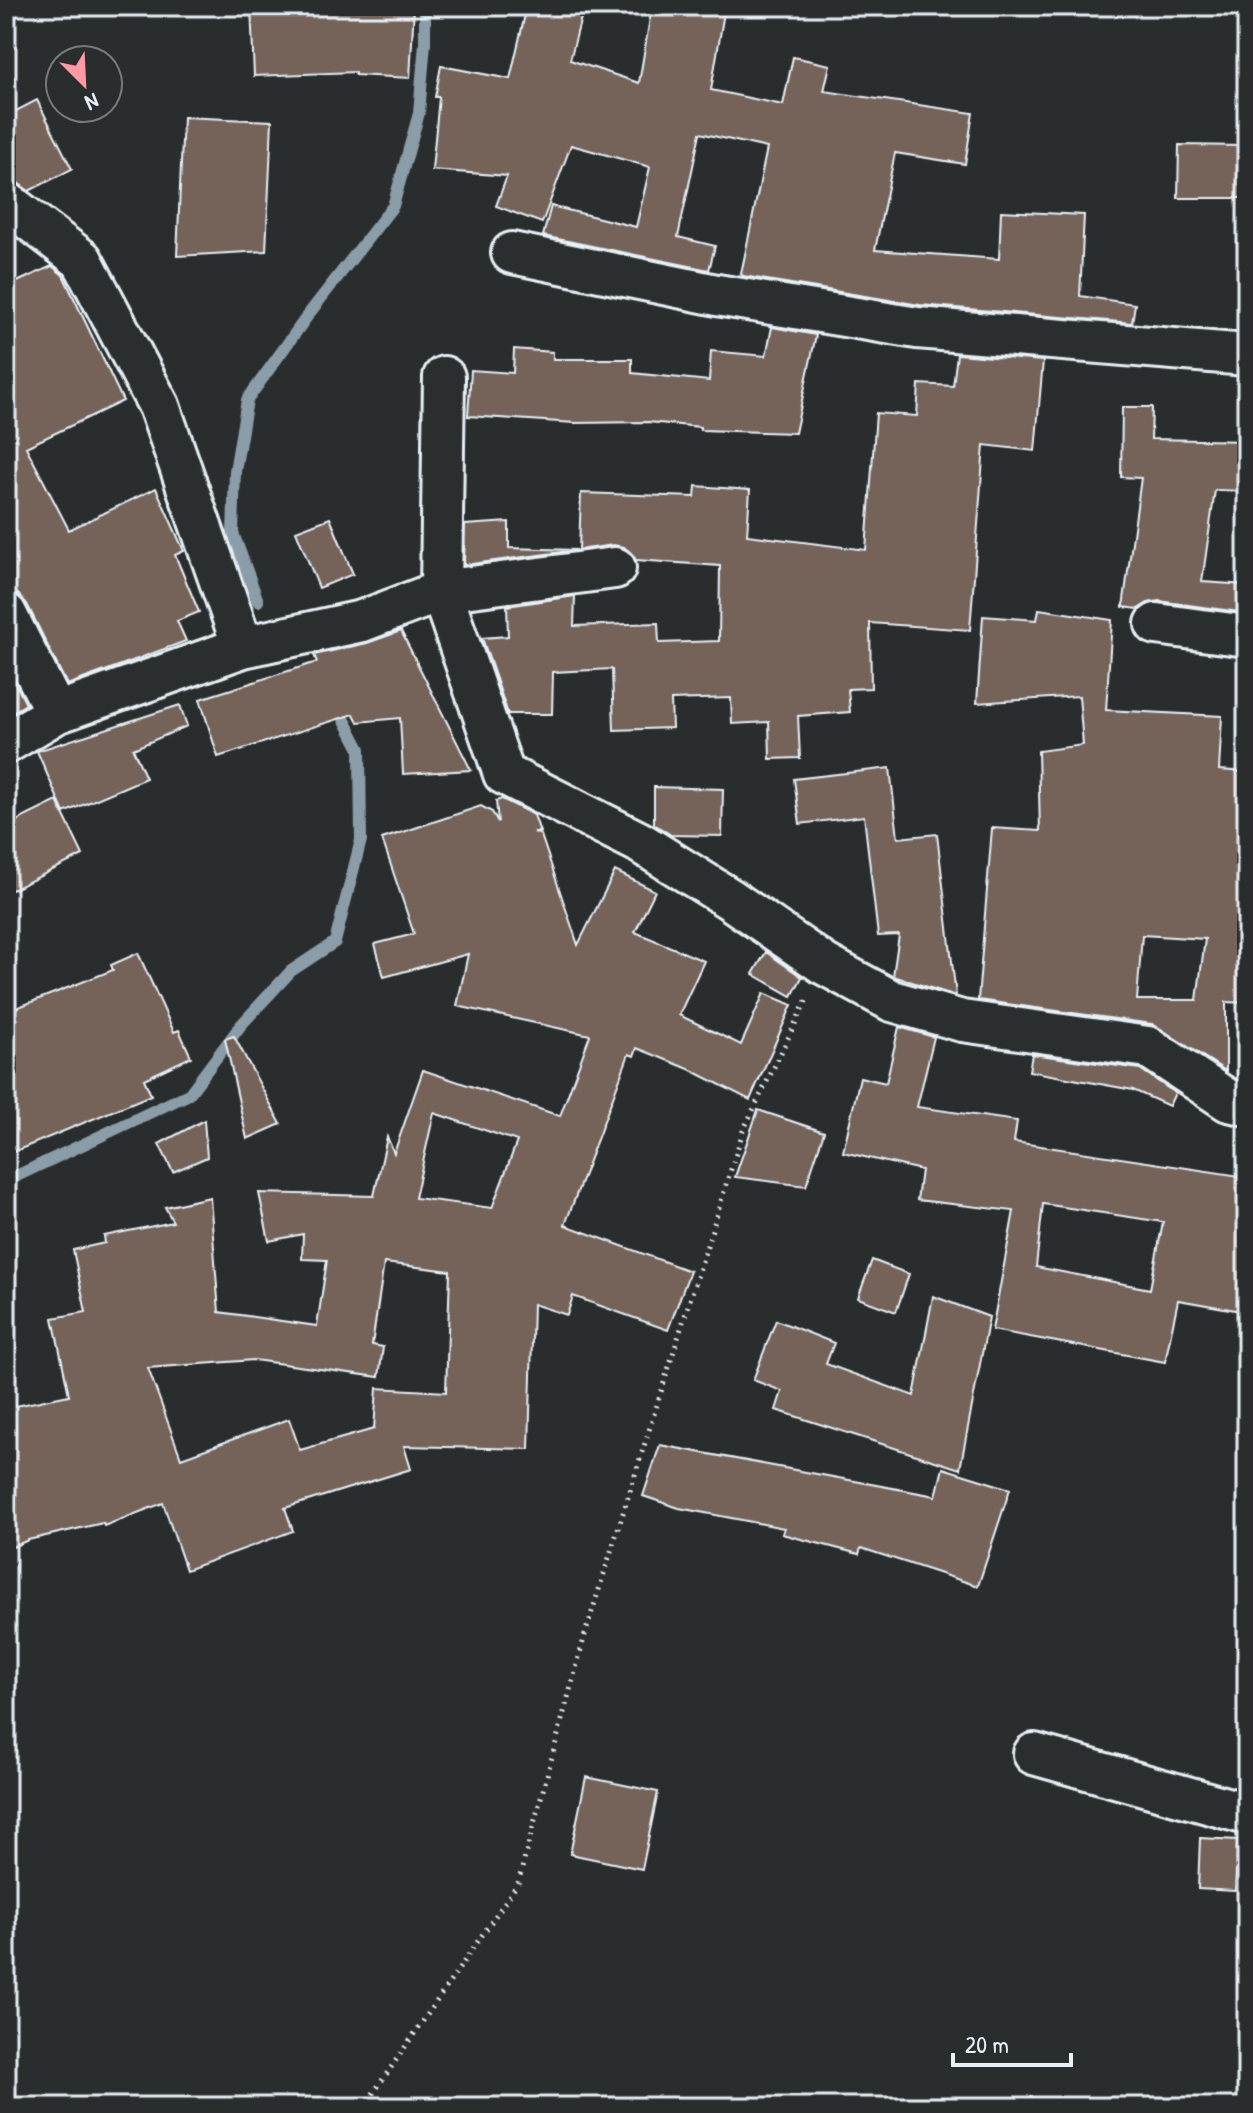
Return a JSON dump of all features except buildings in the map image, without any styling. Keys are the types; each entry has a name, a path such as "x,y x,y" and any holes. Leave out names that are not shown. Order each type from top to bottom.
{"street":[{"path":"6,202 82,260 159,406 243,647"},
{"path":"512,253 717,295 917,328 1247,355"},
{"path":"444,377 441,591 504,774 639,842 730,899 824,964 892,1001 962,1021 1148,1047 1229,1101 1247,1105"},
{"path":"6,743 56,713 243,647 362,621 441,591 615,568"},
{"path":"6,614 56,713"},
{"path":"1156,624 1247,636"},
{"path":"1034,1754 1247,1814"}],"path":[{"path":"353,2107 370,2098 518,1883 586,1631 743,1131 824,964"}],"waterway":[{"path":"258,601 233,533 235,471 247,400 393,206 419,113 425,6"},
{"path":"6,1181 189,1094 241,1025 291,971 335,942 361,840 360,749 337,705"}]}
